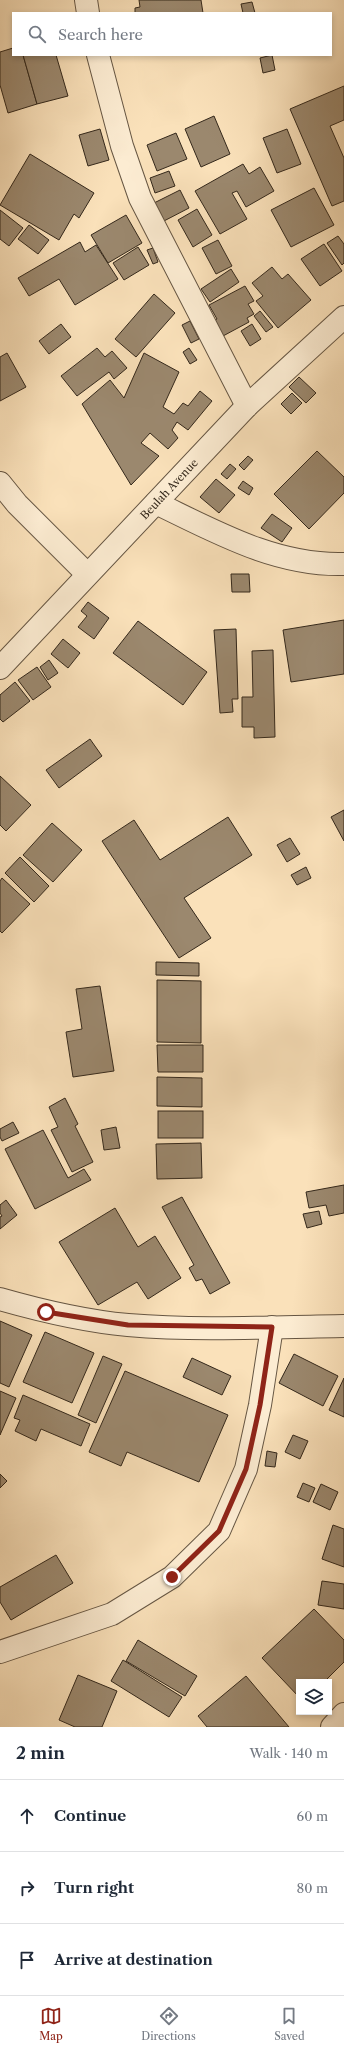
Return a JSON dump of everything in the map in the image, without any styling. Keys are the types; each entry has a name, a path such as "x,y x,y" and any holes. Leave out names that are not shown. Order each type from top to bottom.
{"street":[{"path":"86,0 88,12"},
{"path":"98,56 122,146 140,198 247,406"},
{"name":"Beulah Avenue","path":"0,668 247,406 344,317"},
{"path":"0,483 17,504 87,574"},
{"path":"156,503 238,543 282,557 331,565 344,564"},
{"path":"0,1299 46,1312 128,1325 272,1327 344,1326"},
{"path":"0,1652 112,1614 172,1577 219,1531 246,1469 260,1405 272,1327"},
{"path":"332,1727 344,1714"}],"building":[{"path":"139,0 201,0 203,12 135,12 135,8 140,7"},
{"path":"252,2 255,12 243,12 241,4"},
{"path":"12,48 12,56 23,56 37,104 8,113 0,85 0,52"},
{"path":"23,56 56,56 68,96 37,104"},
{"path":"272,56 275,70 263,73 260,58"},
{"path":"344,86 344,120 330,126 344,158 344,201 332,206 290,109"},
{"path":"214,116 230,154 201,167 185,129"},
{"path":"100,129 109,160 88,166 79,135"},
{"path":"287,129 301,164 277,173 263,138"},
{"path":"176,133 187,159 157,171 147,145"},
{"path":"30,154 94,193 79,218 74,214 59,240 0,205"},
{"path":"243,164 249,174 260,167 274,191 246,207 237,191 232,193 247,219 220,234 195,191"},
{"path":"169,171 175,186 155,193 150,178"},
{"path":"314,188 334,225 291,247 271,210"},
{"path":"180,190 189,208 162,222 154,203"},
{"path":"197,209 212,235 193,247 178,220"},
{"path":"0,210 23,228 9,246 0,239"},
{"path":"126,215 142,243 108,263 91,235"},
{"path":"29,225 49,240 38,254 18,239"},
{"path":"338,236 344,244 344,263 342,265 327,243"},
{"path":"218,240 232,266 216,274 202,248"},
{"path":"80,242 85,252 96,245 118,279 75,305 59,279 29,296 18,278"},
{"path":"324,244 342,271 320,286 301,259"},
{"path":"138,247 149,265 124,280 113,263"},
{"path":"153,248 158,262 153,264 147,250"},
{"path":"272,267 282,279 288,274 311,300 278,328 256,301 263,296 252,283"},
{"path":"231,269 239,282 210,302 201,289"},
{"path":"245,286 254,301 248,304 254,314 247,318 249,322 223,336 215,320 217,319 209,305"},
{"path":"154,294 175,313 136,357 115,339"},
{"path":"260,311 273,327 266,332 254,316"},
{"path":"190,321 199,339 191,343 182,325"},
{"path":"61,324 71,337 49,354 39,341"},
{"path":"252,324 261,339 250,346 241,331"},
{"path":"97,348 105,357 112,351 127,368 114,379 109,372 77,396 61,376"},
{"path":"189,348 197,360 190,364 183,352"},
{"path":"7,353 26,387 0,401 0,357"},
{"path":"144,353 179,372 163,407 174,414 183,403 188,406 200,391 212,401 188,430 177,422 172,430 178,438 168,449 150,433 141,443 159,456 131,485 82,404 110,380 124,398"},
{"path":"299,377 316,393 306,403 289,387"},
{"path":"292,393 302,403 291,414 281,404"},
{"path":"317,451 344,477 344,493 309,529 274,494"},
{"path":"248,456 253,460 244,470 239,465"},
{"path":"230,464 236,469 227,479 221,474"},
{"path":"216,479 235,495 219,513 200,497"},
{"path":"243,481 253,488 249,495 238,488"},
{"path":"272,514 292,528 282,542 261,528"},
{"path":"231,574 249,574 250,592 232,592"},
{"path":"88,602 109,618 94,639 78,627 87,616 81,611"},
{"path":"344,620 344,674 291,682 283,630"},
{"path":"138,621 207,672 183,705 113,653"},
{"path":"236,629 238,699 232,699 233,712 220,713 214,630"},
{"path":"63,639 80,653 68,668 51,654"},
{"path":"273,650 275,737 254,738 254,727 242,727 242,697 253,697 252,651"},
{"path":"49,660 58,673 48,680 40,667"},
{"path":"37,667 51,687 33,700 18,680"},
{"path":"15,682 30,701 3,722 0,719 0,695"},
{"path":"90,739 102,756 59,788 46,770"},
{"path":"0,776 31,805 6,831 0,825"},
{"path":"344,810 344,841 331,817"},
{"path":"228,817 252,855 184,898 211,938 179,958 102,841 134,820 160,860"},
{"path":"52,823 82,850 53,882 23,855"},
{"path":"290,838 300,854 287,862 277,845"},
{"path":"20,857 49,886 34,902 5,873"},
{"path":"306,867 311,878 297,885 291,875"},
{"path":"2,878 30,904 2,933 0,931 0,881"},
{"path":"156,962 199,963 199,976 156,975"},
{"path":"157,980 201,981 201,1043 157,1042"},
{"path":"100,986 114,1071 73,1077 66,1032 82,1029 76,989"},
{"path":"157,1045 203,1045 203,1072 158,1072"},
{"path":"157,1077 202,1078 202,1107 157,1106"},
{"path":"65,1098 78,1124 75,1126 93,1162 72,1172 51,1130 58,1127 49,1107"},
{"path":"158,1111 203,1111 203,1138 158,1138"},
{"path":"13,1122 19,1133 2,1141 0,1137 0,1129"},
{"path":"116,1127 120,1148 104,1150 101,1130"},
{"path":"43,1130 68,1178 84,1169 91,1180 35,1209 5,1149"},
{"path":"201,1143 202,1178 157,1179 156,1144"},
{"path":"344,1185 344,1213 329,1216 326,1205 309,1208 306,1192"},
{"path":"182,1197 230,1283 210,1294 202,1279 196,1281 189,1268 194,1265 162,1207"},
{"path":"6,1200 17,1215 0,1229 0,1217 2,1216 0,1213 0,1205"},
{"path":"115,1208 138,1247 155,1236 181,1278 148,1299 137,1282 98,1305 59,1242"},
{"path":"319,1211 322,1224 307,1228 303,1214"},
{"path":"0,1321 32,1335 9,1387 0,1383"},
{"path":"45,1332 94,1353 72,1403 23,1382"},
{"path":"294,1354 338,1376 323,1406 279,1383"},
{"path":"103,1356 122,1364 96,1423 78,1415"},
{"path":"192,1358 231,1376 222,1395 183,1377"},
{"path":"125,1371 228,1415 199,1482 127,1452 121,1466 89,1452"},
{"path":"344,1378 344,1417 329,1410"},
{"path":"0,1391 16,1398 0,1435"},
{"path":"23,1395 90,1424 81,1446 41,1429 36,1441 15,1431 20,1420 14,1418"},
{"path":"293,1435 308,1441 300,1459 285,1452"},
{"path":"267,1451 277,1453 275,1467 265,1466"},
{"path":"0,1474 7,1481 0,1488"},
{"path":"303,1483 315,1488 309,1502 297,1497"},
{"path":"321,1484 338,1492 330,1510 313,1502"},
{"path":"333,1525 344,1529 344,1567 322,1559"},
{"path":"56,1555 73,1583 11,1620 0,1602 0,1587"},
{"path":"322,1581 344,1584 344,1609 318,1605"},
{"path":"314,1609 344,1640 344,1662 327,1679 296,1679 296,1694 262,1658"},
{"path":"138,1640 197,1676 185,1696 126,1661"},
{"path":"123,1660 182,1697 169,1717 111,1681"},
{"path":"78,1675 117,1691 102,1727 75,1727 59,1720"},
{"path":"246,1676 289,1727 207,1727 198,1716"}],"route":[{"path":"46,1312 128,1325 272,1327 260,1405 246,1469 219,1531 172,1577"}]}
